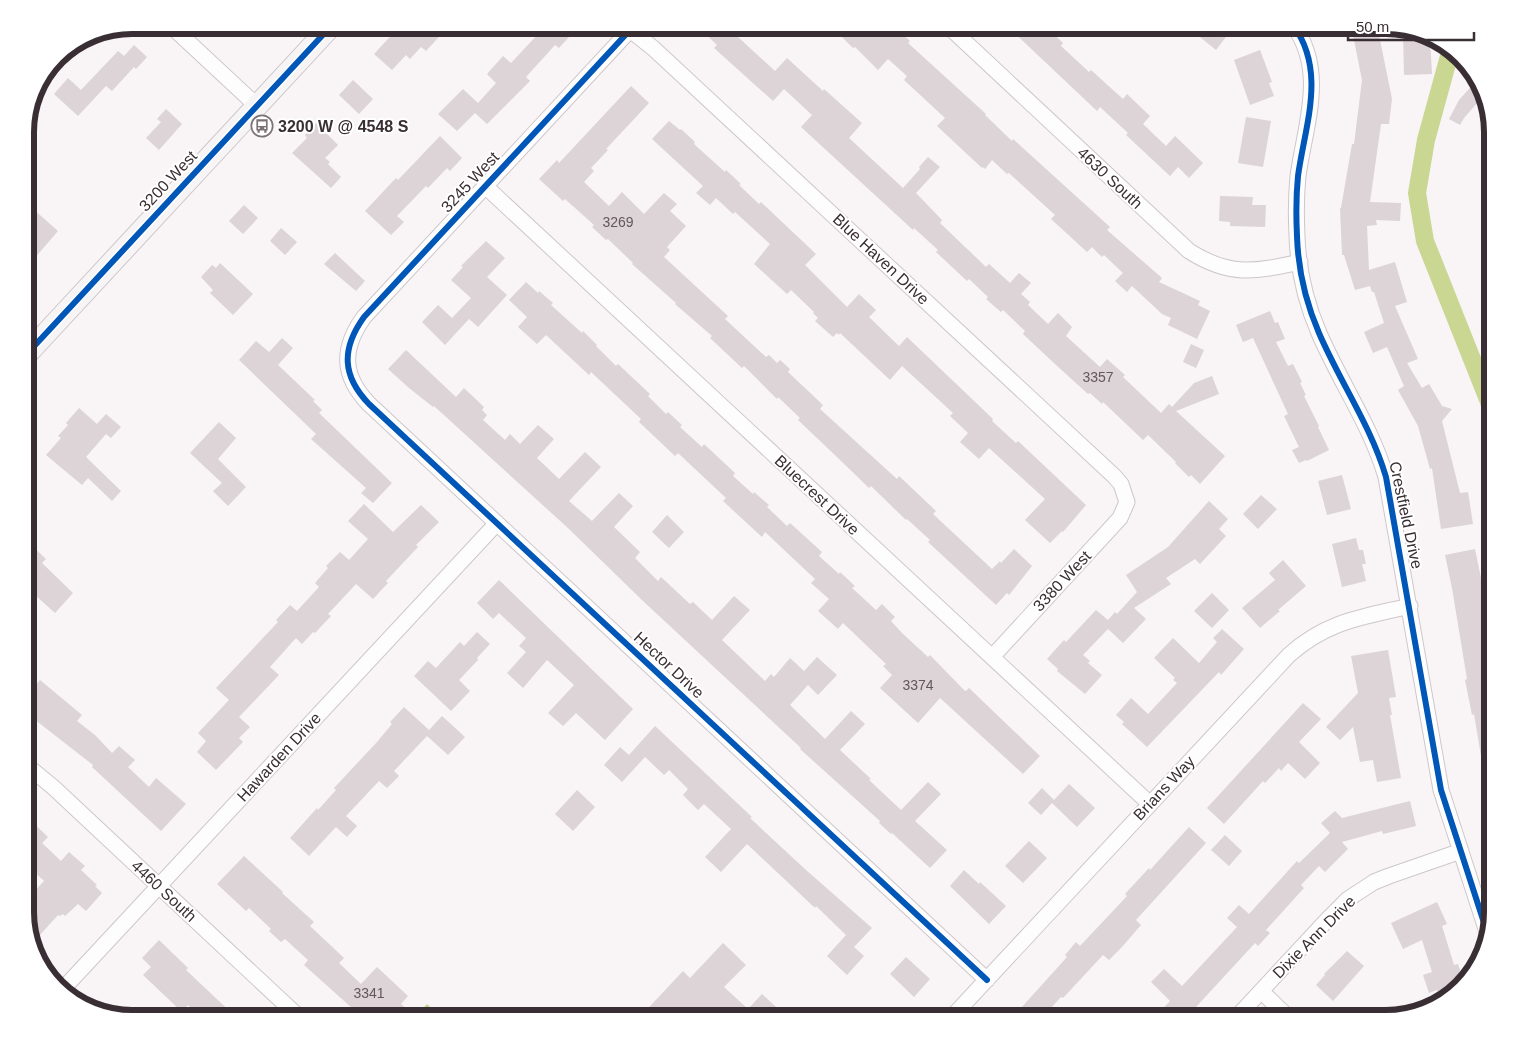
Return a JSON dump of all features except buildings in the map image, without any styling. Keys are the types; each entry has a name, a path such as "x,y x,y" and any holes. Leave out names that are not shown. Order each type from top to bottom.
{"street":[{"path":"180,34 256,105"},
{"name":"3200 West","path":"34,346 323,34"},
{"name":"3245 West","path":"347,362 350,344 364,317 622,34"},
{"name":"Blue Haven Drive","path":"635,34 660,54 1114,476 1121,484 1127,502"},
{"name":"4630 South","path":"956,34 1189,250 1214,265 1238,271 1262,270 1300,262"},
{"name":"Crestfield Drive","path":"1299,34 1309,56 1312,80 1296,198 1296,227 1307,297 1319,332 1366,424 1380,457 1391,497 1441,790 1483,921"},
{"name":"Bluecrest Drive","path":"485,186 1150,804"},
{"name":"Hector Drive","path":"347,362 351,381 362,397 987,980"},
{"name":"3380 West","path":"992,657 1120,518 1127,502"},
{"name":"Hawarden Drive","path":"66,985 497,523"},
{"name":"Brians Way","path":"959,1010 1280,664 1299,647 1321,632 1342,622 1410,606"},
{"name":"4460 South","path":"34,771 291,1010"},
{"name":"Dixie Ann Drive","path":"1243,1010 1337,909 1361,891 1389,876 1460,851"},
{"path":"1261,991 1281,1010"}],"shaded area":[{"path":"427,1004 434,1010 422,1010"}],"waterway":[{"path":"1449,56 1426,140 1417,193 1425,241 1484,389"}],"cycle path":[{"path":"34,346 324,34"},
{"path":"626,34 364,317 351,340 348,351 349,373 360,394 369,404 987,980"},
{"path":"1298,34 1309,61 1311,80 1311,99 1298,176 1296,221 1299,260 1304,285 1310,310 1319,333 1364,422 1386,477 1441,790 1483,921"}],"place":[{"name":"3200 W @ 4548 S","path":"262,126"}]}
